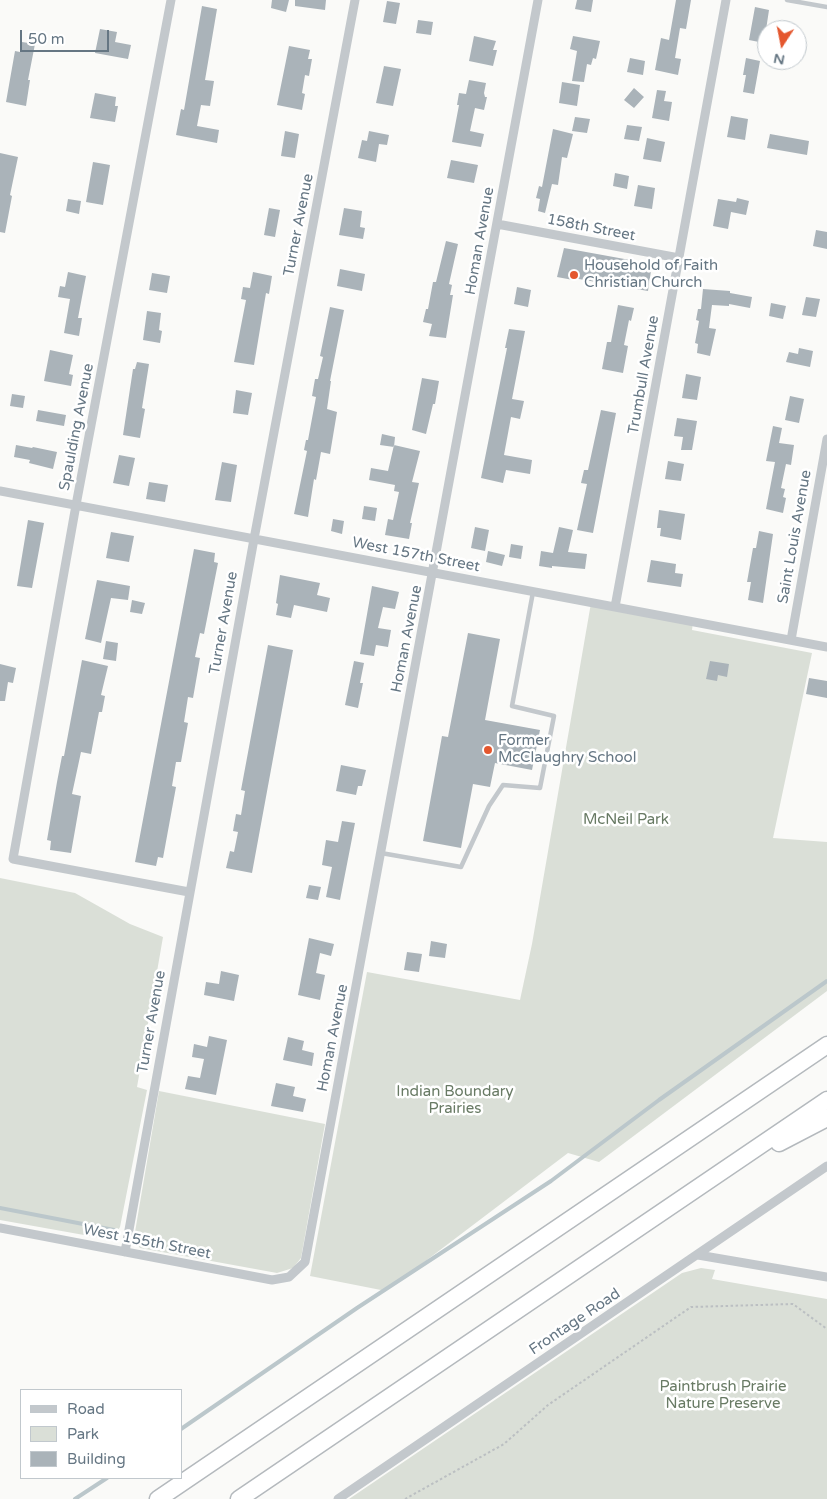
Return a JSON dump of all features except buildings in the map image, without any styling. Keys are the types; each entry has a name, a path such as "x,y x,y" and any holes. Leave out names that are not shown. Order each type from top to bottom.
{"highway":[{"path":"783,1075 827,1039"},
{"path":"158,1499 827,1045"},
{"path":"239,1499 827,1100"},
{"path":"728,1168 827,1118"}],"street":[{"name":"Spaulding Avenue","path":"171,0 76,505 13,859 189,892"},
{"name":"Turner Avenue","path":"125,1252 189,892 355,0"},
{"name":"Homan Avenue","path":"289,1277 305,1262 538,0"},
{"name":"Trumbull Avenue","path":"615,607 726,0"},
{"name":"158th Street","path":"497,224 679,258"},
{"name":"Saint Louis Avenue","path":"790,640 827,439"},
{"name":"West 157th Street","path":"0,491 827,647"},
{"name":"Frontage Road","path":"338,1499 827,1166"},
{"name":"West 155th Street","path":"0,1228 272,1280 289,1277"},
{"path":"698,1255 827,1277"}],"lane":[{"path":"787,0 827,7"},
{"path":"381,853 461,867 489,806 503,785 540,788 554,716 512,706 533,592"}],"path":[{"path":"405,1499 504,1444 548,1405 691,1307 793,1304 827,1329"}],"green space":[{"name":"Indian Boundary Prairies","path":"591,603 693,622 692,630 812,653 773,838 827,842 827,991 599,1162 568,1153 386,1291 310,1276 367,972 520,1000 532,944"},
{"path":"0,878 75,893 130,924 163,937 137,1087 147,1090 120,1227 112,1240 0,1220"},
{"path":"159,1091 325,1124 301,1258 293,1268 277,1273 140,1248 137,1244 135,1232"},
{"name":"Paintbrush Prairie Nature Preserve","path":"701,1268 715,1270 712,1279 827,1299 827,1499 349,1499 682,1273"}],"waterway":[{"path":"182,1428 357,1308 551,1181 659,1100 827,981"},
{"path":"0,1208 114,1230"},
{"path":"75,1499 105,1479"}],"place":[{"name":"Household of Faith Christian Church","path":"574,275"},
{"name":"Former McClaughry School","path":"488,750"}],"park label":[{"name":"McNeil Park","path":"626,820"}]}
